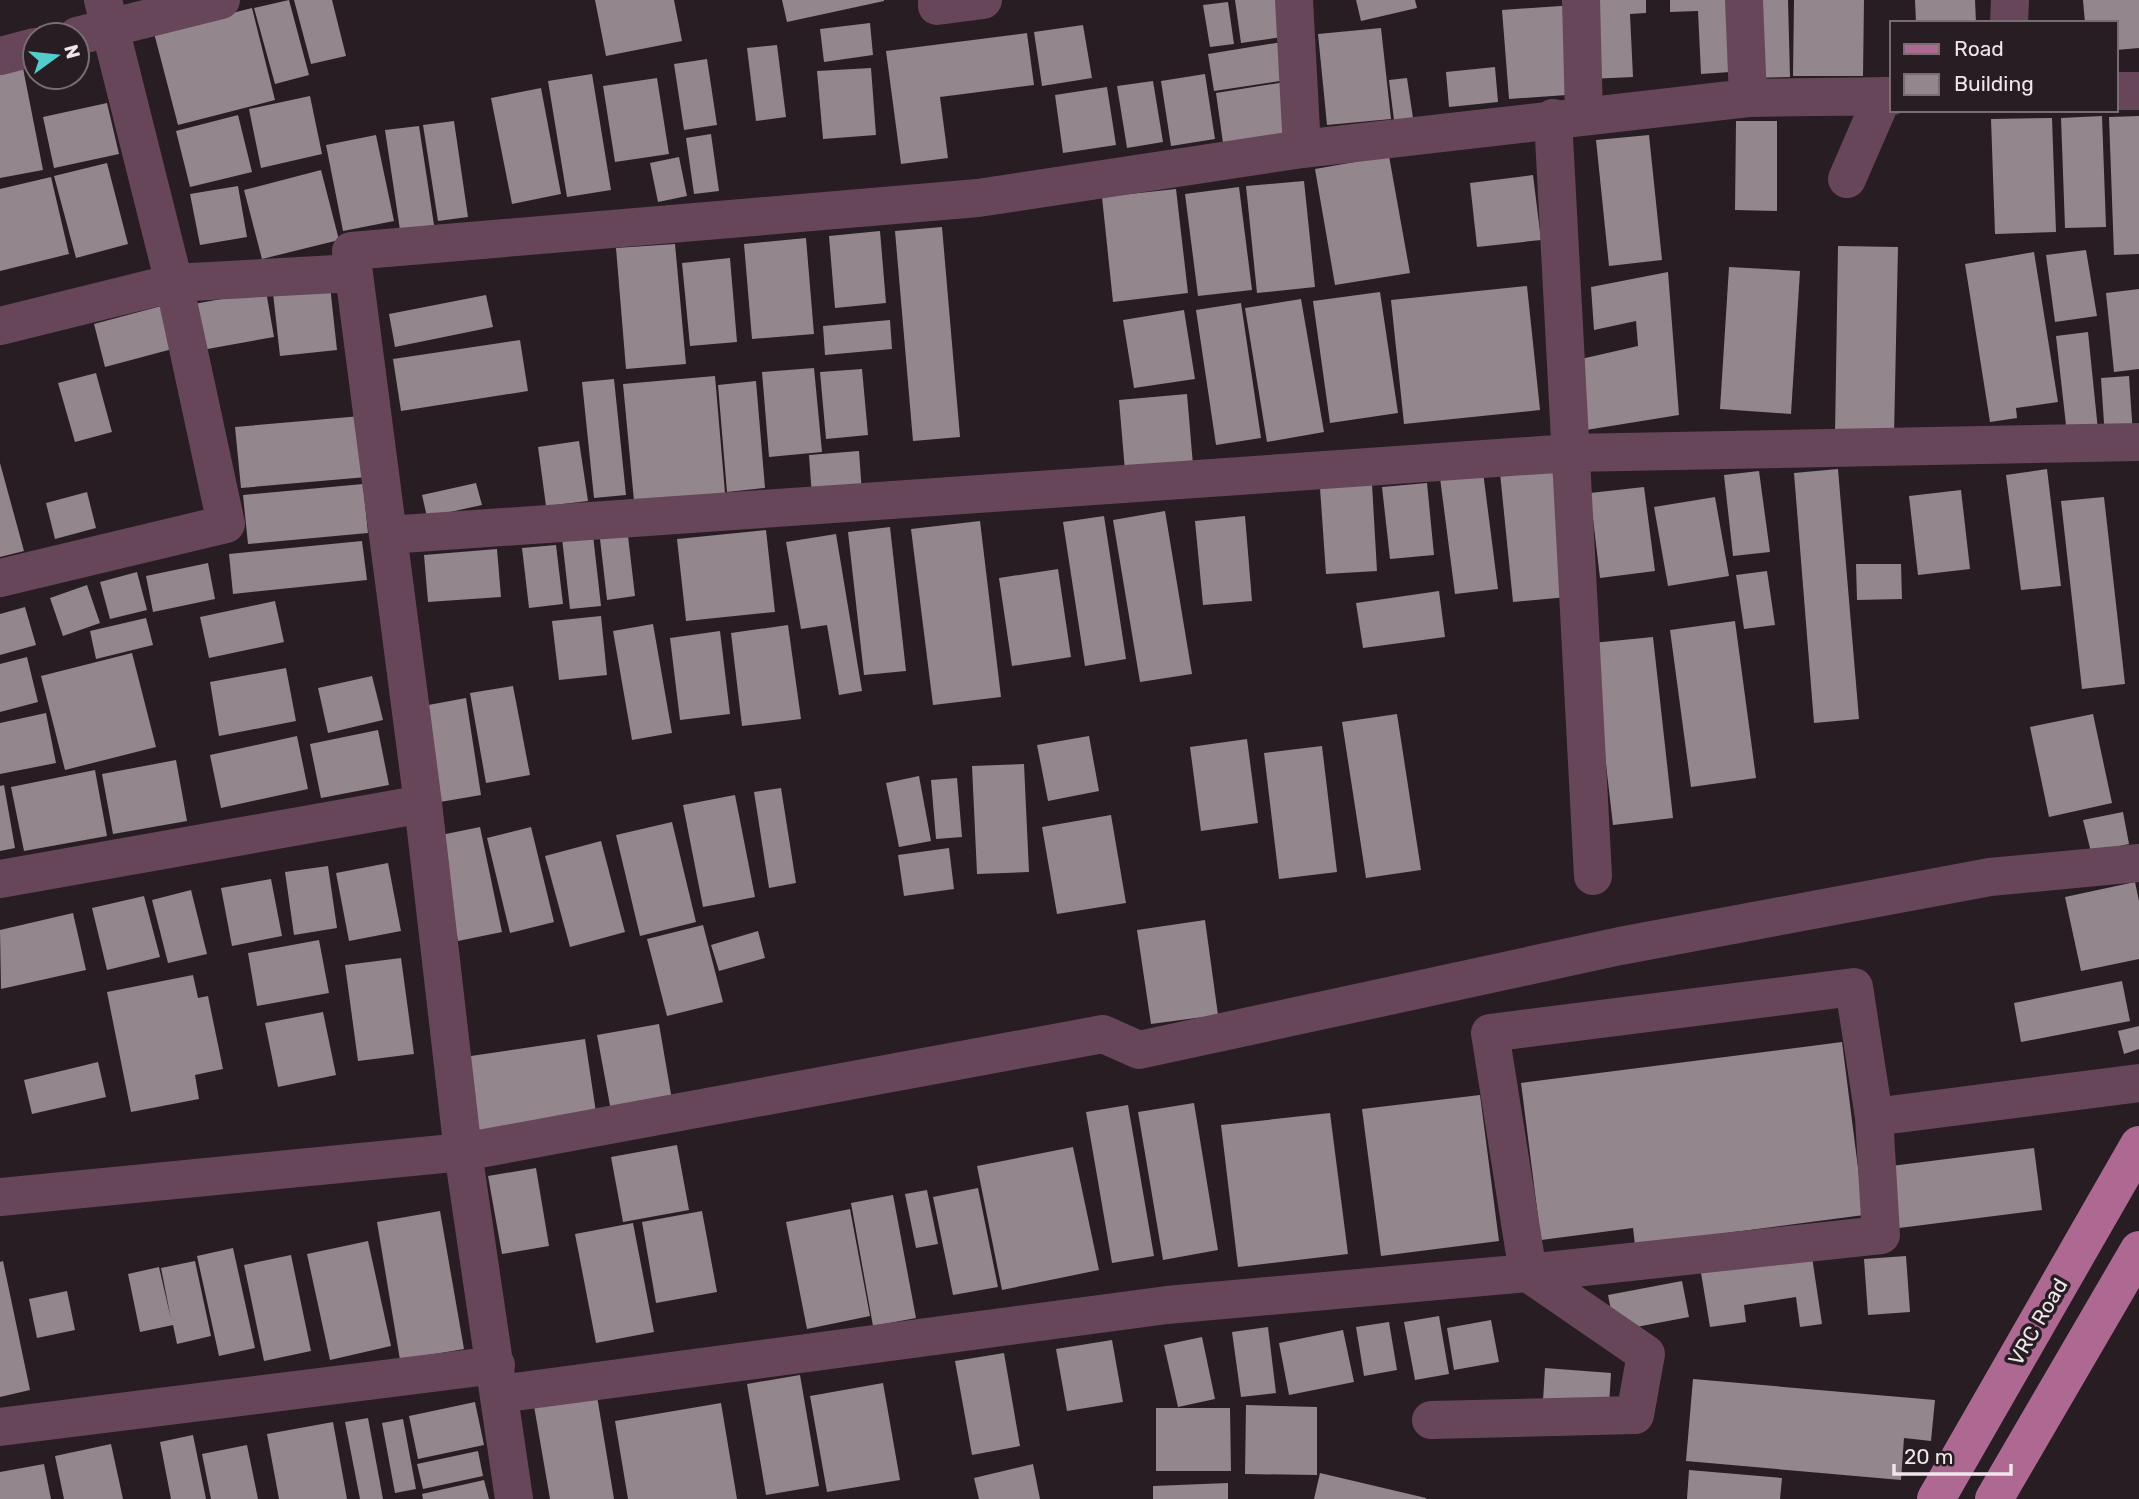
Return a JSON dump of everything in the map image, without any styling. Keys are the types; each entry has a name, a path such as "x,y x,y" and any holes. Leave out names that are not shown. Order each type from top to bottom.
{"main road":[{"name":"VRC Road","path":"1936,1499 2139,1145"},
{"path":"1994,1499 2139,1250"}],"street":[{"path":"0,578 226,524 174,283 97,22 221,0"},
{"path":"937,0 937,6 983,0"},
{"path":"1294,0 1302,149"},
{"path":"1581,0 1568,117 1570,453 1593,876"},
{"path":"1744,0 1748,98"},
{"path":"2009,21 2010,0"},
{"path":"0,56 21,51"},
{"path":"2118,92 2139,91"},
{"path":"514,1499 463,1152 424,804 351,251 978,198 1302,149 1748,98 1887,96 1847,179"},
{"path":"0,326 174,283 354,273"},
{"path":"388,535 1570,453 2139,442"},
{"path":"0,879 424,804"},
{"path":"0,1197 463,1152 1103,1034 1139,1050 1620,946 1990,877 2139,863"},
{"path":"0,1427 498,1379 1167,1305 1528,1273 1881,1235 1874,1116 1854,987 1490,1033 1528,1273 1646,1354 1635,1415 1431,1420"},
{"path":"1874,1116 2139,1083"}],"building":[{"path":"289,0 309,75 275,84 254,8"},
{"path":"294,0 332,0 346,56 311,64"},
{"path":"595,0 674,0 682,41 606,56"},
{"path":"782,0 884,0 884,1 787,22"},
{"path":"1235,0 1283,0 1289,36 1241,43"},
{"path":"1356,0 1415,0 1417,8 1361,21"},
{"path":"1585,0 1646,0 1646,13 1630,14 1633,77 1589,79"},
{"path":"1670,0 1742,0 1745,71 1701,74 1698,11 1670,12"},
{"path":"1747,0 1788,0 1790,77 1749,78"},
{"path":"1794,0 1864,0 1863,76 1793,76"},
{"path":"1915,0 1975,0 1976,21 1916,21"},
{"path":"2083,0 2139,0 2139,48 2118,50 2118,21 2085,21"},
{"path":"1228,2 1234,44 1210,47 1203,5"},
{"path":"1575,5 1581,94 1509,99 1502,10"},
{"path":"252,8 275,100 178,125 154,33"},
{"path":"870,23 873,55 824,62 820,29"},
{"path":"1083,25 1092,78 1042,86 1034,32"},
{"path":"1381,28 1391,119 1327,125 1318,34"},
{"path":"1027,33 1034,85 940,97 948,158 901,164 886,51"},
{"path":"1282,42 1287,80 1214,91 1208,54"},
{"path":"777,45 786,117 756,121 747,48"},
{"path":"707,59 717,125 684,130 674,64"},
{"path":"1495,67 1498,102 1449,107 1446,72"},
{"path":"21,68 21,91 28,91 43,170 0,178 0,73"},
{"path":"871,68 876,135 823,139 817,71"},
{"path":"592,74 611,190 567,197 548,81"},
{"path":"1205,74 1215,139 1171,146 1161,81"},
{"path":"657,78 669,154 615,162 603,86"},
{"path":"1407,78 1413,118 1394,120 1389,80"},
{"path":"1153,81 1163,142 1127,148 1117,86"},
{"path":"1285,82 1292,133 1223,143 1216,93"},
{"path":"1107,87 1116,145 1063,153 1055,95"},
{"path":"541,88 561,194 512,204 491,98"},
{"path":"310,96 322,154 261,168 249,109"},
{"path":"107,103 119,154 54,168 43,117"},
{"path":"238,115 252,172 190,187 176,131"},
{"path":"2102,116 2106,227 2065,228 2061,118"},
{"path":"2139,116 2139,254 2114,255 2109,117"},
{"path":"2052,118 2056,232 1995,234 1991,119"},
{"path":"454,121 468,217 438,221 423,125"},
{"path":"1736,121 1777,121 1777,211 1735,210"},
{"path":"419,126 434,225 400,230 385,130"},
{"path":"711,134 719,191 694,194 686,138"},
{"path":"376,135 394,221 343,231 326,145"},
{"path":"1649,135 1662,260 1609,266 1596,140"},
{"path":"1389,156 1410,273 1335,285 1315,169"},
{"path":"679,157 687,196 658,202 650,163"},
{"path":"107,163 128,244 76,258 54,176"},
{"path":"321,170 339,240 262,259 244,190"},
{"path":"1533,175 1541,240 1477,247 1470,183"},
{"path":"51,177 69,254 0,271 0,189"},
{"path":"1304,181 1315,287 1257,293 1246,186"},
{"path":"238,186 247,237 200,245 190,194"},
{"path":"1239,187 1252,290 1198,296 1185,194"},
{"path":"1176,189 1188,293 1113,302 1102,197"},
{"path":"942,227 960,437 913,441 895,231"},
{"path":"880,231 886,303 835,308 829,236"},
{"path":"806,238 814,334 752,339 744,244"},
{"path":"675,244 686,364 626,369 616,248"},
{"path":"1838,246 1898,247 1894,436 1835,435"},
{"path":"2086,250 2097,316 2055,322 2046,255"},
{"path":"2034,252 2058,402 2016,408 2017,418 1990,422 1965,264"},
{"path":"730,258 737,342 690,346 682,263"},
{"path":"1729,267 1800,271 1791,414 1720,409"},
{"path":"1668,272 1679,415 1586,430 1581,359 1638,346 1636,321 1594,330 1591,287"},
{"path":"330,286 337,350 280,356 273,293"},
{"path":"1527,286 1540,410 1404,424 1391,300"},
{"path":"2139,289 2139,369 2114,372 2106,293"},
{"path":"266,291 274,337 202,350 194,304"},
{"path":"1380,292 1398,413 1330,423 1313,301"},
{"path":"486,295 493,327 395,347 389,314"},
{"path":"1301,299 1324,432 1267,442 1245,308"},
{"path":"1241,303 1261,438 1216,445 1196,310"},
{"path":"165,305 176,348 105,367 94,324"},
{"path":"1184,310 1195,379 1134,388 1123,320"},
{"path":"890,320 892,349 825,355 823,326"},
{"path":"2088,332 2099,440 2068,443 2056,336"},
{"path":"520,340 528,391 401,411 393,359"},
{"path":"814,368 822,452 769,457 762,372"},
{"path":"862,369 868,435 826,439 820,372"},
{"path":"96,373 112,432 75,442 58,383"},
{"path":"715,376 725,493 634,501 623,384"},
{"path":"2129,376 2133,435 2105,438 2101,378"},
{"path":"614,379 626,495 594,498 582,382"},
{"path":"756,381 765,488 727,492 718,385"},
{"path":"1187,394 1193,465 1125,471 1119,400"},
{"path":"361,416 367,477 241,488 235,427"},
{"path":"579,441 588,501 546,506 538,447"},
{"path":"859,451 862,493 812,497 809,455"},
{"path":"0,463 24,551 0,557"},
{"path":"1554,467 1568,597 1513,602 1500,473"},
{"path":"1838,469 1859,719 1814,723 1794,473"},
{"path":"2047,469 2061,586 2021,590 2006,475"},
{"path":"1759,471 1770,552 1733,556 1724,475"},
{"path":"1483,472 1498,589 1455,594 1440,478"},
{"path":"476,483 482,505 427,517 422,495"},
{"path":"1427,483 1434,555 1390,559 1382,487"},
{"path":"363,484 368,533 248,544 243,495"},
{"path":"1372,484 1377,571 1326,574 1320,488"},
{"path":"1644,487 1655,571 1600,578 1590,493"},
{"path":"1961,490 1970,569 1918,575 1909,496"},
{"path":"87,492 96,528 55,539 46,503"},
{"path":"1715,497 1729,576 1668,586 1654,507"},
{"path":"2104,497 2125,684 2082,689 2061,501"},
{"path":"1165,511 1192,674 1140,682 1113,520"},
{"path":"1104,516 1126,659 1085,666 1063,522"},
{"path":"1245,516 1252,601 1203,605 1195,521"},
{"path":"980,521 1001,697 933,705 911,529"},
{"path":"890,527 906,671 864,675 848,532"},
{"path":"766,530 775,612 686,621 677,539"},
{"path":"836,534 862,691 839,695 827,625 801,629 786,542"},
{"path":"593,535 601,606 570,609 562,538"},
{"path":"628,536 635,596 607,600 600,539"},
{"path":"362,541 367,580 233,594 229,554"},
{"path":"556,545 563,604 529,608 522,548"},
{"path":"497,549 501,597 428,602 424,555"},
{"path":"208,563 215,599 153,612 146,576"},
{"path":"1856,564 1901,564 1902,599 1857,600"},
{"path":"1058,569 1071,657 1012,666 999,578"},
{"path":"1767,571 1775,625 1744,629 1736,575"},
{"path":"137,572 147,610 110,619 100,582"},
{"path":"87,585 100,623 63,636 50,598"},
{"path":"1439,591 1445,637 1363,648 1356,603"},
{"path":"275,601 284,642 209,658 200,617"},
{"path":"25,607 36,645 0,655 0,614"},
{"path":"601,616 607,675 559,680 552,621"},
{"path":"146,618 153,645 96,659 90,631"},
{"path":"1735,621 1756,778 1691,787 1670,630"},
{"path":"653,624 672,733 632,740 613,631"},
{"path":"788,625 801,719 742,726 731,633"},
{"path":"720,631 730,714 680,720 670,638"},
{"path":"1653,637 1673,818 1613,825 1592,643"},
{"path":"132,653 156,747 65,770 41,676"},
{"path":"27,657 38,702 0,712 0,664"},
{"path":"286,668 296,721 219,736 210,682"},
{"path":"372,676 383,720 328,733 318,688"},
{"path":"513,686 530,775 486,783 470,693"},
{"path":"466,698 481,795 440,802 423,706"},
{"path":"46,713 56,763 0,774 0,723"},
{"path":"1397,714 1421,870 1366,878 1342,722"},
{"path":"2093,714 2112,803 2049,817 2030,727"},
{"path":"378,730 389,785 321,798 310,744"},
{"path":"297,736 308,789 221,808 210,755"},
{"path":"1089,736 1099,791 1048,801 1037,745"},
{"path":"1247,739 1258,823 1201,831 1190,747"},
{"path":"1322,746 1337,872 1279,879 1264,753"},
{"path":"176,760 187,821 113,834 102,774"},
{"path":"1024,764 1029,872 977,874 972,766"},
{"path":"95,770 107,836 24,851 11,787"},
{"path":"919,776 931,841 899,847 886,783"},
{"path":"957,778 962,837 936,839 931,780"},
{"path":"4,785 15,848 0,851 0,786"},
{"path":"781,788 796,883 769,888 754,792"},
{"path":"735,795 755,897 703,907 683,805"},
{"path":"2123,812 2129,844 2091,852 2083,820"},
{"path":"1111,815 1126,903 1057,914 1042,827"},
{"path":"672,822 696,922 640,936 616,835"},
{"path":"480,827 502,932 458,941 436,836"},
{"path":"531,827 554,922 510,933 487,838"},
{"path":"601,841 625,932 570,947 545,856"},
{"path":"949,848 954,889 904,896 898,855"},
{"path":"388,863 401,931 349,941 336,873"},
{"path":"328,866 337,928 294,935 285,872"},
{"path":"271,879 282,936 232,946 221,888"},
{"path":"2135,882 2139,901 2139,959 2081,971 2065,897"},
{"path":"191,890 207,954 168,963 152,900"},
{"path":"144,896 160,957 107,970 92,908"},
{"path":"73,913 86,970 1,989 0,930"},
{"path":"1205,920 1218,1015 1151,1024 1137,930"},
{"path":"703,925 723,1002 667,1016 647,939"},
{"path":"758,931 765,958 719,971 711,945"},
{"path":"319,940 329,993 257,1006 248,953"},
{"path":"401,958 414,1054 358,1061 345,965"},
{"path":"193,975 198,998 208,996 223,1069 195,1075 199,1099 131,1112 107,992"},
{"path":"2122,981 2130,1021 2021,1042 2014,1003"},
{"path":"323,1012 336,1075 278,1087 265,1023"},
{"path":"659,1024 672,1100 611,1111 597,1035"},
{"path":"2139,1026 2139,1049 2124,1054 2118,1031"},
{"path":"585,1039 597,1119 477,1138 464,1057"},
{"path":"1842,1042 1864,1215 1635,1245 1633,1228 1541,1240 1521,1083"},
{"path":"98,1062 106,1097 32,1114 24,1080"},
{"path":"1480,1095 1499,1241 1381,1256 1362,1109"},
{"path":"1194,1103 1218,1250 1163,1260 1138,1112"},
{"path":"1128,1105 1154,1256 1112,1263 1086,1112"},
{"path":"1330,1113 1348,1254 1238,1267 1221,1125"},
{"path":"677,1145 689,1210 623,1222 611,1157"},
{"path":"1073,1147 1099,1270 1002,1290 977,1166"},
{"path":"2034,1148 2042,1210 1899,1228 1891,1166"},
{"path":"536,1168 549,1246 502,1254 488,1176"},
{"path":"978,1188 998,1287 953,1295 933,1197"},
{"path":"927,1190 938,1244 916,1248 905,1194"},
{"path":"893,1195 916,1318 873,1326 851,1203"},
{"path":"850,1209 870,1316 807,1329 786,1222"},
{"path":"440,1211 464,1349 400,1360 377,1222"},
{"path":"702,1211 717,1292 656,1303 642,1222"},
{"path":"633,1223 654,1332 596,1343 575,1234"},
{"path":"368,1241 391,1346 330,1360 307,1254"},
{"path":"233,1248 255,1348 219,1356 197,1256"},
{"path":"291,1255 311,1351 264,1361 244,1265"},
{"path":"1906,1256 1910,1312 1868,1315 1864,1259"},
{"path":"1812,1257 1822,1324 1800,1327 1796,1297 1744,1305 1746,1322 1710,1327 1701,1273"},
{"path":"3,1261 30,1390 0,1397 0,1262"},
{"path":"195,1261 211,1336 177,1344 173,1325 140,1332 128,1274 159,1267 171,1319 161,1268"},
{"path":"1682,1281 1689,1317 1615,1331 1608,1295"},
{"path":"67,1291 75,1330 37,1338 29,1299"},
{"path":"1439,1316 1449,1374 1415,1380 1404,1322"},
{"path":"1491,1320 1499,1362 1454,1370 1447,1328"},
{"path":"1389,1322 1397,1370 1364,1376 1356,1327"},
{"path":"1268,1327 1276,1393 1241,1397 1232,1332"},
{"path":"1343,1330 1354,1382 1289,1395 1279,1343"},
{"path":"1202,1337 1215,1399 1178,1407 1164,1345"},
{"path":"1112,1340 1123,1402 1067,1411 1056,1349"},
{"path":"1004,1353 1020,1446 972,1455 955,1361"},
{"path":"1545,1368 1611,1373 1609,1405 1543,1401"},
{"path":"800,1375 819,1486 766,1495 747,1384"},
{"path":"1693,1379 1935,1400 1931,1441 1904,1438 1901,1480 1686,1461"},
{"path":"883,1383 900,1480 827,1492 810,1396"},
{"path":"597,1396 614,1499 550,1499 534,1406"},
{"path":"475,1402 484,1445 418,1459 409,1416"},
{"path":"721,1403 737,1499 628,1499 615,1421"},
{"path":"1246,1405 1317,1407 1317,1475 1245,1474"},
{"path":"1156,1408 1230,1408 1231,1471 1156,1471"},
{"path":"368,1418 383,1499 360,1499 345,1422"},
{"path":"403,1419 416,1489 395,1493 382,1423"},
{"path":"333,1422 347,1499 279,1499 267,1434"},
{"path":"193,1435 206,1499 171,1499 160,1442"},
{"path":"111,1444 123,1499 64,1499 55,1456"},
{"path":"247,1445 258,1499 211,1499 202,1454"},
{"path":"478,1451 483,1476 423,1489 417,1464"},
{"path":"44,1464 51,1499 0,1499 0,1472"},
{"path":"1033,1464 1040,1499 979,1499 974,1478"},
{"path":"1689,1470 1782,1478 1780,1499 1687,1499"},
{"path":"1320,1473 1426,1498 1426,1499 1314,1499"},
{"path":"484,1480 489,1499 423,1499 422,1494"},
{"path":"1228,1483 1228,1499 1153,1499 1153,1486"}]}
